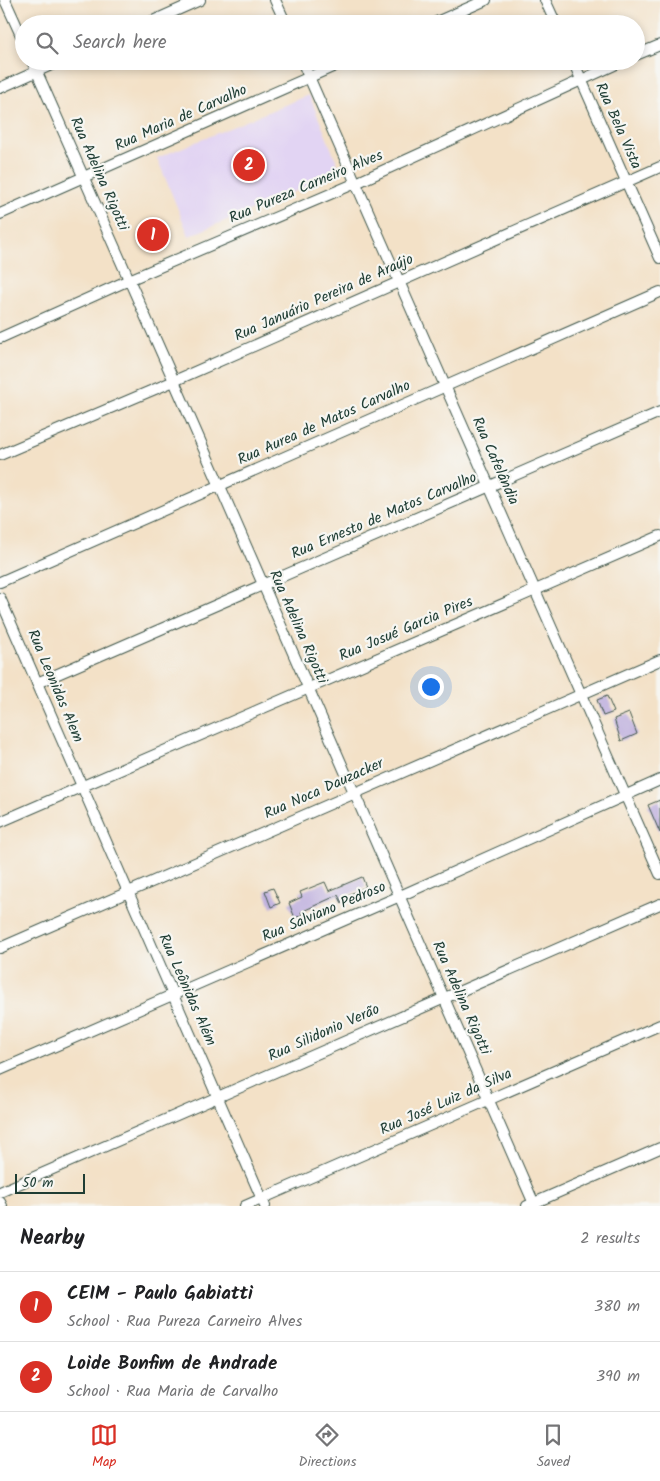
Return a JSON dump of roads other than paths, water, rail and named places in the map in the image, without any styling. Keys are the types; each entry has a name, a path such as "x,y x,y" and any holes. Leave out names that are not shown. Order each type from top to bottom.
{"street":[{"path":"5,0 15,22"},
{"path":"166,15 200,0"},
{"path":"275,0 282,15"},
{"path":"452,15 486,0"},
{"path":"545,0 552,15"},
{"path":"645,51 660,45"},
{"path":"0,88 41,70"},
{"name":"Rua Cafelândia","path":"306,70 660,874"},
{"name":"Rua Maria de Carvalho","path":"0,214 326,70"},
{"name":"Rua Bela Vista","path":"577,70 660,258"},
{"name":"Rua Pureza Carneiro Alves","path":"0,338 129,280 356,183 603,70"},
{"name":"Rua Adelina Rigotti","path":"37,72 400,896 489,1100 532,1205"},
{"name":"Rua Januário Pereira de Araújo","path":"0,455 174,381 660,167"},
{"name":"Rua Aurea de Matos Carvalho","path":"0,582 660,292"},
{"name":"Rua Ernesto de Matos Carvalho","path":"37,683 660,412"},
{"name":"Rua Josué Garcia Pires","path":"0,822 660,536"},
{"name":"Rua Leonidas Alem","path":"0,598 82,786"},
{"name":"Rua Noca Dauzacker","path":"0,948 660,660"},
{"name":"Rua Salviano Pedroso","path":"0,1070 400,896 660,780"},
{"name":"Rua Leônidas Além","path":"82,786 263,1202"},
{"name":"Rua Silidonio Verão","path":"0,1192 660,904"},
{"name":"Rua José Luiz da Silva","path":"245,1206 263,1202 660,1025"},
{"path":"532,1205 660,1148"},
{"path":"0,1202 2,1206"}],"place":[{"name":"Loide Bonfim de Andrade","path":"249,165"},
{"name":"CEIM - Paulo Gabiatti","path":"153,235"}]}
